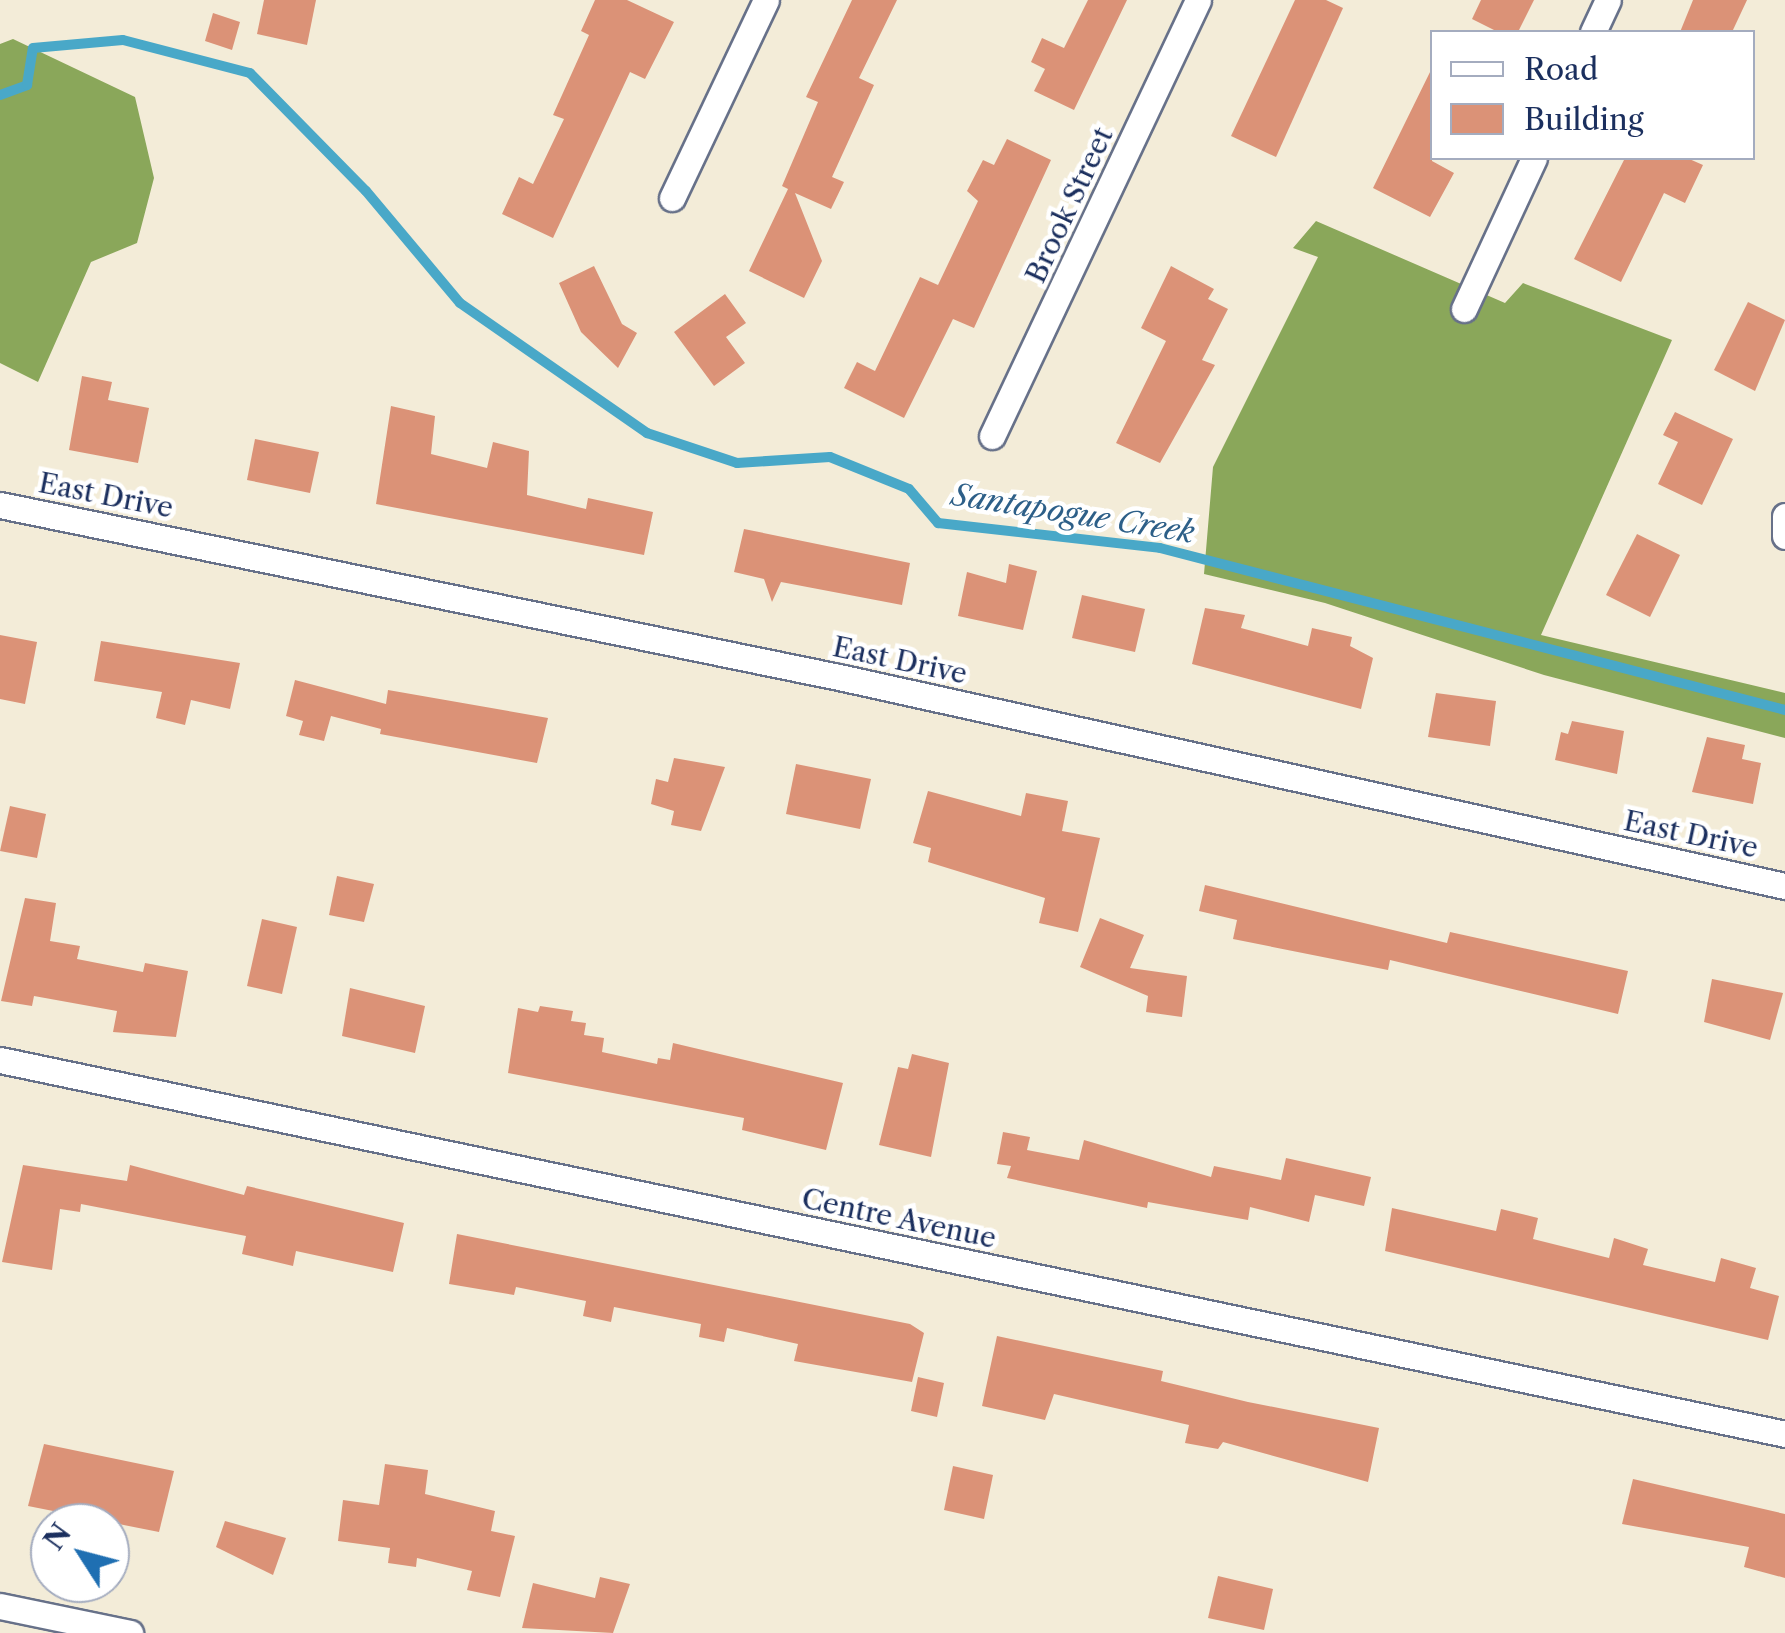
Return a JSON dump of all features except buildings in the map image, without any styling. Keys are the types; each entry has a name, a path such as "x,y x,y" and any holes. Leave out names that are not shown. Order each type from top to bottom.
{"street":[{"path":"672,198 766,0"},
{"name":"Brook Street","path":"992,436 1198,0"},
{"path":"1594,30 1608,0"},
{"path":"1464,309 1533,160"},
{"name":"East Drive","path":"0,506 839,676 1785,886"},
{"path":"1785,516 1785,536"},
{"name":"Centre Avenue","path":"0,1060 1785,1434"},
{"path":"0,1606 130,1633"}],"green space":[{"path":"13,39 135,97 154,178 137,243 91,262 38,382 0,363 0,44"},
{"path":"1316,221 1505,303 1523,283 1672,340 1541,635 1785,693 1785,738 1544,675 1325,603 1204,574 1213,467 1318,257 1293,248"}],"waterway":[{"name":"Santapogue Creek","path":"0,95 27,85 33,48 123,40 250,73 366,191 460,303 647,433 737,463 830,457 909,489 938,523 1160,548 1785,710"}]}
